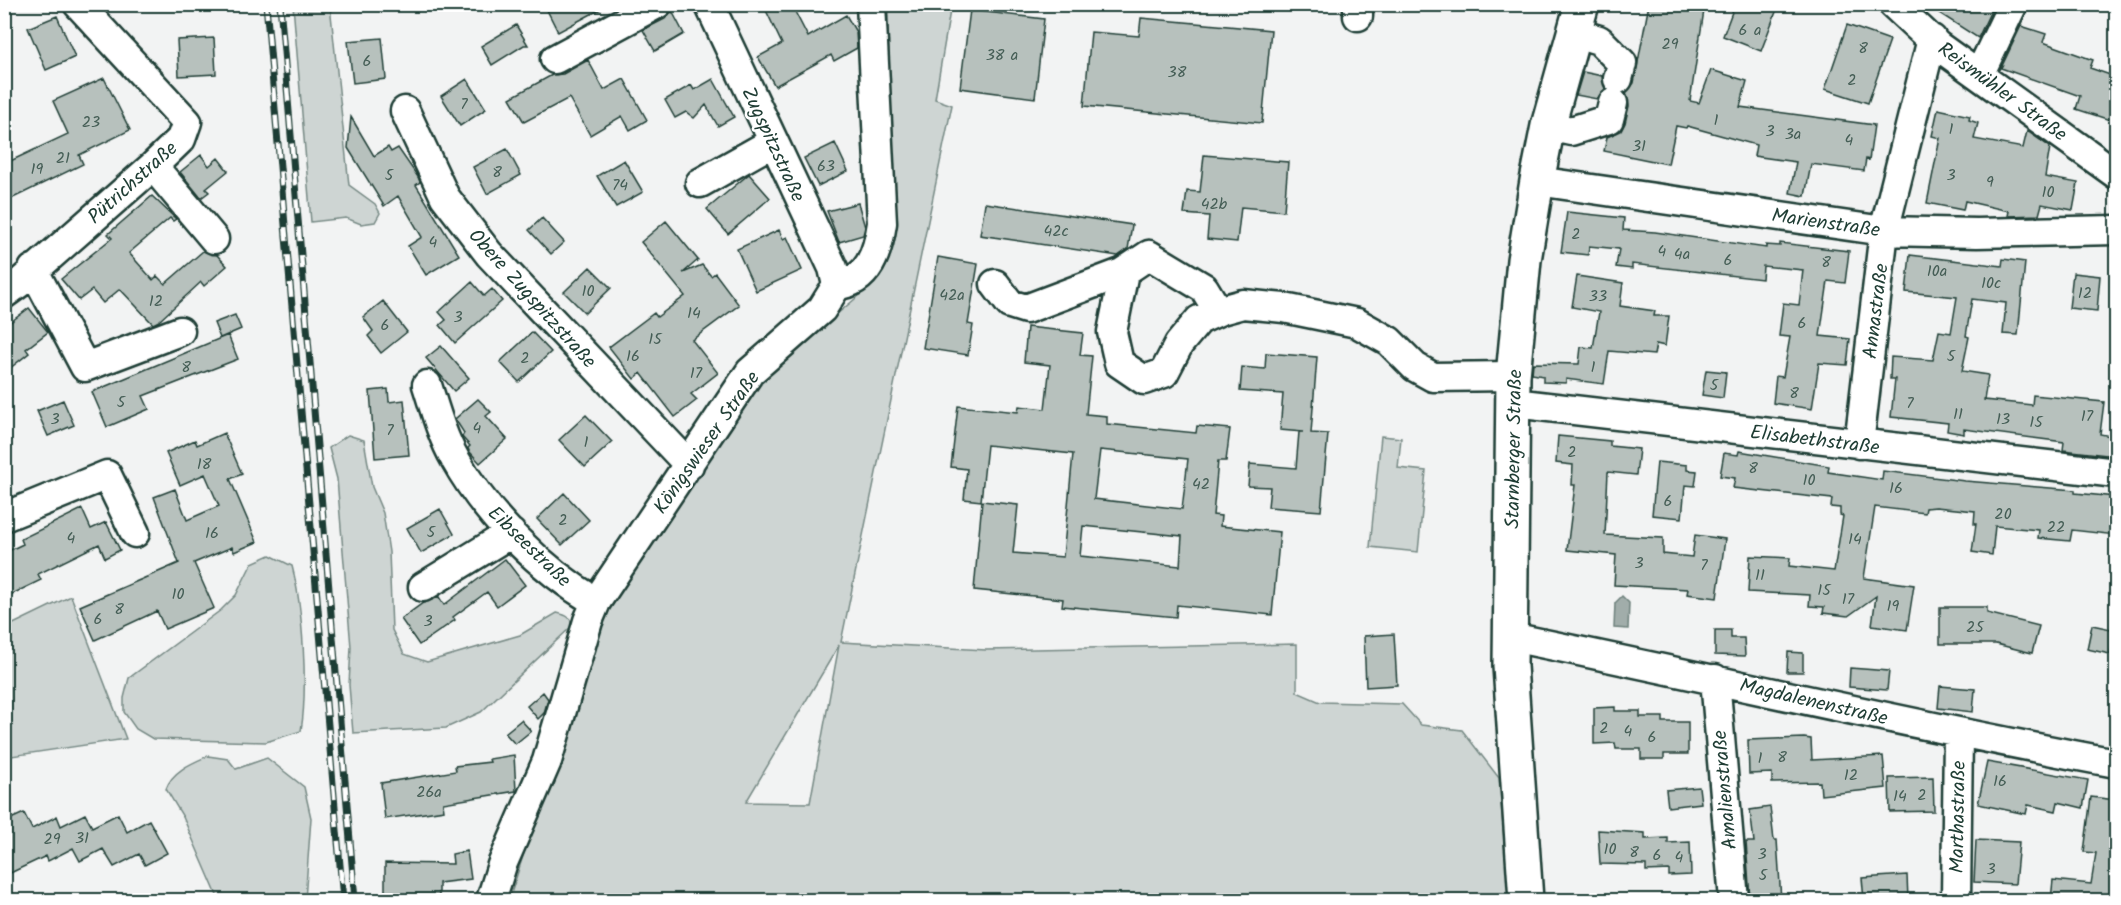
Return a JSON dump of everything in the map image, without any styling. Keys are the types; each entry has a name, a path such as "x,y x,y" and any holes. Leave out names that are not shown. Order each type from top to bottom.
{"main road":[{"name":"Starnberger Straße","path":"1526,900 1510,666 1513,389 1524,260 1537,181 1548,126 1577,18"}],"street":[{"name":"Pütrichstraße","path":"4,294 22,281 153,166 181,139 187,122 78,4"},
{"path":"555,59 657,4"},
{"name":"Zugspitzstraße","path":"709,4 833,268 837,285"},
{"path":"837,285 849,284 861,276 879,244 882,223 872,4"},
{"name":"Reismühler Straße","path":"1893,4 1932,39 2116,174"},
{"path":"1980,75 2013,4"},
{"path":"1548,126 1571,131 1609,119 1622,63 1577,18"},
{"name":"Annastraße","path":"1859,444 1884,231 1932,39"},
{"name":"Obere Zugspitzstraße","path":"405,111 445,197 489,254 689,465"},
{"path":"700,183 773,142"},
{"path":"153,166 214,239"},
{"name":"Marienstraße","path":"1537,181 1884,231 1977,233 2116,230"},
{"path":"994,284 1010,304 1026,309 1122,273 1149,255 1204,288 1218,311"},
{"path":"33,269 85,367 180,331"},
{"name":"Elisabethstraße","path":"1122,273 1113,332 1119,363 1144,380 1164,374 1179,344 1199,320 1218,311 1243,304 1284,308 1357,323 1389,341 1415,367 1432,377 1859,444 2116,473"},
{"name":"Königswieser Straße","path":"491,900 502,865 547,761 588,621 596,602 750,372 822,309 837,285"},
{"name":"Eibseestraße","path":"427,385 439,425 454,458 475,491 511,533 574,589 596,602"},
{"path":"4,517 107,475 135,533"},
{"path":"423,587 511,533"},
{"name":"Magdalenenstraße","path":"1511,637 1715,679 1958,734 2116,763"},
{"name":"Amalienstraße","path":"1715,679 1734,900"},
{"name":"Marthastraße","path":"1956,900 1958,734"}],"shaded area":[{"path":"888,4 951,5 935,99 952,105 841,642 986,650 1297,644 1297,692 1320,702 1402,704 1421,725 1462,730 1499,778 1509,900 509,900 600,614 757,381 855,299 891,252","holes":["839,645 810,803 746,802"]},
{"path":"293,5 330,5 349,185 375,204 380,213 375,222 361,224 346,218 311,222"},
{"path":"348,435 364,440 372,487 383,513 389,552 392,630 404,654 427,662 520,635 557,613 570,620 572,626 481,712 446,728 353,733 349,685 351,647 337,479 329,448"},
{"path":"1381,436 1401,438 1398,468 1426,471 1418,552 1370,547"},
{"path":"270,555 292,566 296,583 302,625 304,671 301,731 266,742 153,739 136,729 124,712 124,698 129,678 221,610 236,595 252,563"},
{"path":"71,596 126,739 5,757 5,722 8,712 5,628"},
{"path":"1622,596 1629,603 1628,629 1614,628 1615,603"},
{"path":"208,756 228,759 236,769 267,758 304,787 311,818 305,900 219,900 183,817 166,789 178,772"}],"building":[{"path":"544,4 610,4 558,32"},
{"path":"763,4 791,4 808,37 846,15 856,32 857,48 834,61 831,55 775,86 758,57 782,44"},
{"path":"1649,4 1705,4 1690,101 1699,103 1711,70 1747,81 1740,107 1874,125 1869,160 1866,159 1864,171 1811,164 1805,196 1790,193 1796,162 1754,156 1756,145 1687,126 1686,128 1676,126 1668,164 1604,151 1607,137 1621,131 1625,123 1629,106 1626,93 1634,83"},
{"path":"1735,4 1779,4 1761,51 1723,36"},
{"path":"1925,4 1994,4 1978,38"},
{"path":"970,10 1044,19 1035,98 960,88"},
{"path":"672,11 684,34 655,51 643,30 665,19"},
{"path":"57,16 75,57 46,70 28,28"},
{"path":"1141,18 1271,30 1262,123 1084,106 1091,32 1139,36"},
{"path":"516,25 528,45 524,45 492,65 481,46"},
{"path":"1847,25 1890,40 1868,103 1825,89"},
{"path":"2021,26 2046,34 2043,42 2093,60 2090,68 2116,77 2116,122 2076,109 2080,96 2001,68"},
{"path":"214,38 216,74 179,76 177,40"},
{"path":"382,38 386,79 353,83 348,41"},
{"path":"588,60 604,90 624,79 647,120 630,130 622,116 590,135 569,98 524,122 510,98 552,75 563,74"},
{"path":"1583,72 1602,76 1605,89 1597,99 1576,95"},
{"path":"104,78 130,130 79,155 83,164 9,200 4,191 4,164 68,134 53,101"},
{"path":"467,79 486,109 460,126 441,96"},
{"path":"713,79 734,117 718,126 706,105 694,118 686,112 675,118 665,100 691,85 694,90"},
{"path":"1938,109 1970,116 1969,120 1978,123 1974,139 2023,148 2027,131 2050,147 2045,177 2078,183 2073,210 2042,204 2039,215 2008,216 2009,211 1965,201 1963,210 1927,203 1940,138 1932,136"},
{"path":"351,117 374,156 388,147 391,152 398,148 418,177 420,182 416,185 459,255 426,275 408,246 422,237 398,196 384,206 348,148"},
{"path":"835,143 848,171 818,186 804,158"},
{"path":"507,149 521,175 487,194 473,167"},
{"path":"201,155 209,166 218,158 228,171 206,189 209,192 201,198 180,172"},
{"path":"1204,155 1288,162 1284,211 1241,207 1237,242 1207,239 1209,216 1184,214 1187,191 1200,192"},
{"path":"624,160 643,192 616,207 597,176"},
{"path":"749,174 770,198 728,234 707,209"},
{"path":"152,196 176,219 173,221 170,218 129,253 153,280 157,276 165,284 203,251 217,255 227,266 204,286 201,282 153,324 120,289 103,303 92,290 79,300 61,279 112,238 108,234"},
{"path":"858,203 865,227 863,235 839,242 827,211"},
{"path":"985,203 1132,225 1128,249 1118,256 980,235"},
{"path":"1567,212 1624,218 1623,230 1655,232 1766,248 1766,245 1780,246 1780,243 1849,251 1845,283 1828,281 1820,336 1850,339 1847,365 1819,363 1812,409 1773,403 1776,376 1783,377 1790,337 1779,336 1783,303 1799,305 1803,270 1763,266 1762,279 1632,264 1632,269 1616,267 1619,249 1589,246 1588,255 1561,252"},
{"path":"542,218 564,242 551,254 529,230"},
{"path":"666,221 698,260 683,273 702,265 711,276 715,273 739,305 692,340 718,373 691,394 697,400 675,417 641,373 634,379 609,347 654,313 657,317 685,296 641,242"},
{"path":"779,230 783,239 787,237 802,270 756,291 737,249"},
{"path":"1910,255 2002,266 2003,259 2025,262 2018,335 2003,334 2006,303 1972,299 1966,336 1969,337 1962,371 1988,375 1984,400 2032,405 2033,395 2104,402 2100,434 2116,437 2116,456 2063,450 2064,442 1964,429 1964,434 1947,431 1948,423 1891,417 1895,379 1890,379 1891,357 1933,360 1939,331 1951,333 1957,297 1906,292"},
{"path":"938,257 978,264 968,324 973,325 968,355 923,348"},
{"path":"590,267 611,288 585,313 564,292"},
{"path":"2073,273 2100,276 2097,311 2069,308"},
{"path":"1577,276 1623,283 1620,306 1655,311 1654,316 1669,316 1665,346 1656,344 1654,355 1609,351 1604,384 1566,379 1566,383 1543,382 1543,376 1532,374 1533,363 1579,364 1581,347 1593,348 1599,312 1572,307"},
{"path":"472,282 484,296 492,289 502,301 455,343 440,325 446,320 439,312"},
{"path":"383,301 407,332 381,353 368,336 373,331 363,317"},
{"path":"29,308 48,332 26,349 29,353 4,373 4,327"},
{"path":"235,315 241,329 220,338 214,323"},
{"path":"1027,327 1083,333 1080,355 1092,356 1086,414 1107,416 1107,424 1196,433 1197,426 1230,429 1226,461 1218,461 1213,515 1221,516 1220,526 1280,532 1272,615 1177,605 1176,617 1062,606 1063,599 974,590 982,501 1018,505 1013,553 1063,557 1073,454 987,445 981,501 964,499 967,469 951,467 958,406 1018,412 1019,406 1045,409 1050,365 1024,362","holes":["1100,450 1188,459 1182,509 1094,499","1083,526 1182,536 1180,566 1080,556"]},
{"path":"532,332 551,352 519,382 500,362"},
{"path":"228,335 238,359 143,396 149,409 107,427 92,392"},
{"path":"441,346 469,378 454,391 426,358"},
{"path":"1266,353 1317,357 1311,433 1328,434 1321,511 1268,507 1270,487 1248,486 1250,464 1296,468 1299,432 1303,432 1280,430 1283,394 1240,391 1242,367 1265,369"},
{"path":"1706,370 1726,372 1723,398 1702,395"},
{"path":"388,389 389,402 404,400 409,455 375,458 370,391"},
{"path":"478,399 491,412 486,416 507,439 480,463 469,451 470,446 462,437 464,433 455,419"},
{"path":"63,400 74,425 48,436 37,411"},
{"path":"586,415 612,442 585,467 559,440"},
{"path":"224,433 242,474 230,479 257,542 234,552 232,547 194,563 214,608 165,629 157,611 95,640 80,606 179,563 154,497 175,489 187,520 219,506 205,474 180,485 166,453 195,440 197,445"},
{"path":"1558,436 1610,441 1610,446 1639,449 1636,475 1608,472 1605,535 1663,538 1663,554 1692,557 1695,535 1725,539 1717,598 1687,594 1688,589 1614,585 1616,555 1567,550 1575,485 1572,485 1573,465 1556,463"},
{"path":"1739,451 1829,466 1828,472 1882,480 1883,471 1965,481 2075,490 2075,493 2116,497 2116,535 2072,530 2070,541 2038,538 2039,530 1995,526 1992,555 1972,552 1976,524 1974,524 1975,511 1936,507 1926,508 1925,513 1875,507 1864,578 1914,585 1907,630 1872,625 1876,596 1848,616 1823,613 1824,607 1809,606 1810,595 1748,592 1750,556 1790,558 1789,566 1834,571 1843,516 1840,515 1840,508 1831,507 1832,499 1733,488 1735,478 1720,476 1724,453 1738,455"},
{"path":"1657,462 1687,465 1687,470 1697,471 1695,486 1685,485 1682,518 1652,515"},
{"path":"564,493 589,520 562,545 537,519"},
{"path":"82,509 91,529 106,522 120,550 105,558 99,544 38,574 41,580 4,598 4,553 23,544 21,539"},
{"path":"440,509 454,534 421,553 407,528"},
{"path":"505,559 525,585 497,606 487,592 453,617 455,620 419,645 401,619 423,603 439,597 444,605"},
{"path":"1940,607 1987,607 1987,613 2039,626 2032,653 1996,644 1940,644"},
{"path":"2092,625 2116,630 2116,651 2111,650 2110,654 2087,649"},
{"path":"1715,630 1731,630 1731,638 1744,638 1745,656 1715,655"},
{"path":"1394,634 1397,685 1366,687 1364,636"},
{"path":"1788,652 1803,653 1803,672 1787,672"},
{"path":"1850,668 1889,671 1887,690 1849,687"},
{"path":"1940,686 1975,689 1973,712 1938,708"},
{"path":"543,692 548,699 544,713 538,719 527,706"},
{"path":"1615,707 1615,711 1640,711 1640,717 1663,717 1663,722 1688,722 1688,754 1664,754 1664,759 1641,759 1641,749 1616,749 1615,743 1594,744 1594,708"},
{"path":"521,720 531,731 515,744 505,733"},
{"path":"1811,739 1812,760 1883,756 1886,788 1821,795 1820,782 1772,783 1772,773 1749,774 1748,740"},
{"path":"514,755 516,791 443,803 444,810 385,819 381,783 456,771 455,766 490,762 489,759"},
{"path":"1987,762 2088,780 2083,808 2058,802 2056,811 2028,805 2026,814 1978,804"},
{"path":"1933,777 1934,811 1890,812 1889,778"},
{"path":"1699,787 1701,803 1668,807 1666,790"},
{"path":"2091,797 2116,800 2116,900 2051,900 2053,880 2091,884 2096,853 2084,852"},
{"path":"1770,807 1774,840 1777,840 1781,900 1750,900 1746,842 1754,842 1750,810"},
{"path":"24,813 32,829 57,816 61,826 85,814 92,827 118,814 127,832 149,820 167,853 145,865 139,854 114,867 103,849 80,861 73,848 48,861 46,856 4,876 4,822"},
{"path":"1598,830 1645,833 1645,839 1668,838 1668,843 1690,842 1691,875 1669,876 1669,870 1646,871 1646,865 1600,864"},
{"path":"1976,840 2019,842 2015,884 1974,882"},
{"path":"467,851 471,879 439,883 439,896 385,896 385,863 453,864 452,854"},
{"path":"1907,875 1908,900 1864,900 1862,878"}],"railway":[{"path":"266,4 343,900"},
{"path":"280,4 355,900"}]}
